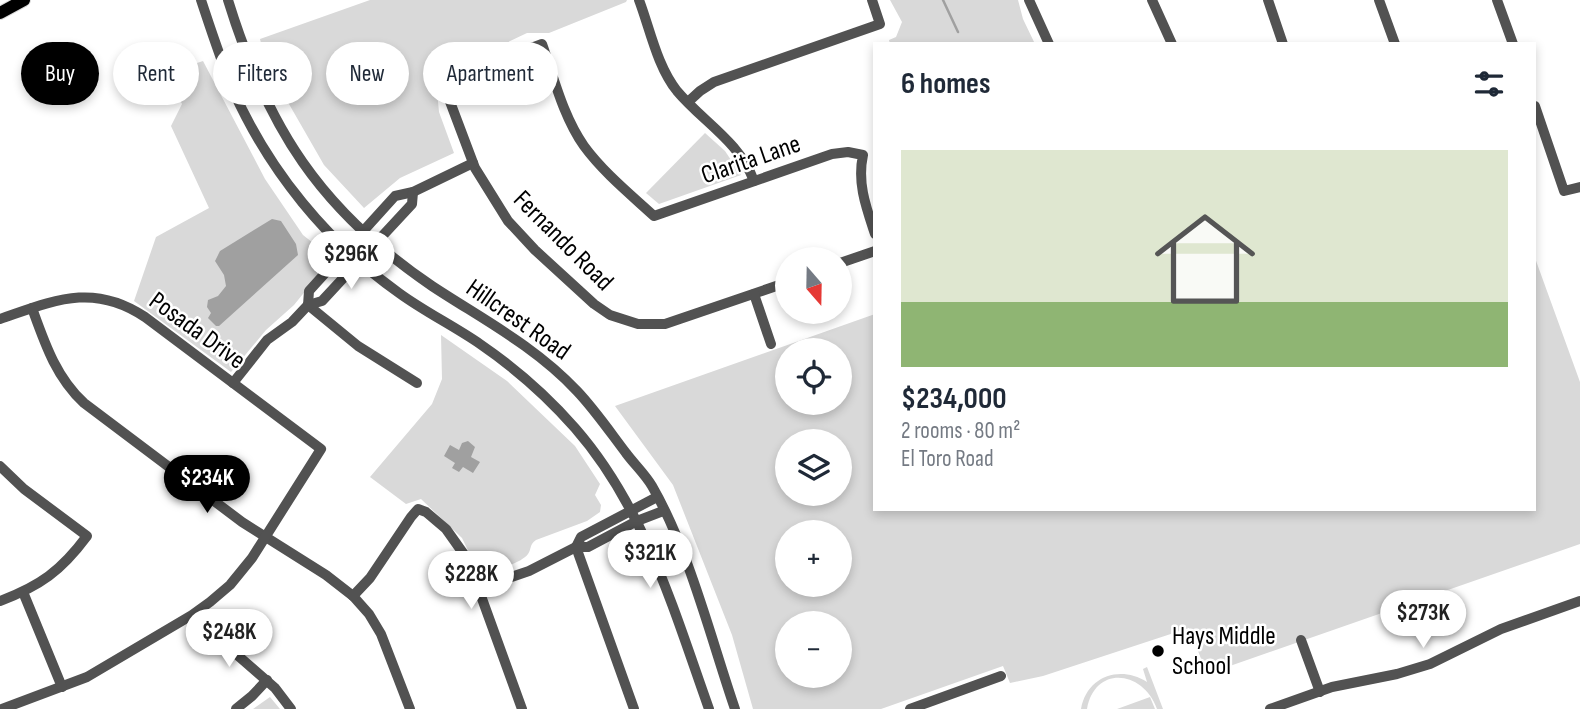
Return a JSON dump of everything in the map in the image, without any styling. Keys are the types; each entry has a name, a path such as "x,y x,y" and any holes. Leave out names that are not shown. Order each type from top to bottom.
{"main road":[{"path":"0,13 24,0"}],"street":[{"name":"Hillcrest Road","path":"201,0 226,72 256,135 295,194 358,261 414,303 492,352 536,388 589,444 632,510 656,561 709,709"},
{"name":"Hillcrest Road","path":"228,0 254,76 281,129 314,178 374,243 416,275 507,332 550,364 579,393 651,485 680,546 735,709"},
{"path":"639,0 666,73 676,89 737,148 748,164 754,181"},
{"path":"688,102 700,90 714,82 880,24 872,0"},
{"path":"1029,0 1048,42"},
{"path":"1152,0 1171,42"},
{"path":"1268,0 1282,42"},
{"path":"1379,0 1394,42"},
{"path":"1497,0 1512,42"},
{"name":"Fernando Road","path":"654,216 598,163 583,144 569,118 542,44 499,60 449,99 473,163 496,204 523,238 594,304 616,318 638,324 665,324 775,287"},
{"path":"1536,109 1564,191 1580,187"},
{"name":"Clarita Lane","path":"654,216 832,154 848,152 863,155 860,177 862,193 873,228"},
{"path":"308,305 309,291 395,196 413,192 473,163"},
{"path":"233,383 261,346 292,322 308,305 322,301 412,204 413,192"},
{"path":"852,259 873,252"},
{"path":"754,294 771,344"},
{"name":"Posada Drive","path":"0,319 76,296 104,298 121,303 145,317 321,449 266,537"},
{"path":"308,305 358,346 417,383"},
{"path":"32,308 53,364 77,397 237,518 326,575 353,596 382,634 410,709"},
{"path":"0,601 23,592 56,572 87,537 2,472"},
{"path":"634,709 576,547 581,537 657,496"},
{"path":"353,596 370,578 400,530 418,509 426,512 459,543 468,560 522,709"},
{"path":"479,588 529,570 576,547 588,547 637,521 663,511"},
{"path":"2,709 98,671 200,610 239,576 266,537"},
{"path":"23,592 62,687"},
{"path":"1270,709 1320,692 1430,664 1501,629 1580,601"},
{"path":"200,610 228,647 267,680 291,709"},
{"path":"1301,640 1320,692"},
{"path":"910,709 1001,676"},
{"path":"236,709 267,680"}],"shaded area":[{"path":"370,0 627,0 549,33 527,33 508,42 423,42 423,105 438,105 454,153 400,178 364,208 324,165 290,105 312,105 312,42 261,42 260,39"},
{"path":"890,0 1018,0 1023,19 1034,42 890,42 896,37 902,22"},
{"path":"203,61 213,80 213,105 226,105 265,179 303,235 332,258 294,305 266,330 231,372 134,301 156,237 209,208 171,126 182,105 199,105 199,62"},
{"path":"705,133 725,151 741,175 659,204 646,193"},
{"path":"272,219 281,221 296,244 298,255 216,326 208,318 211,313 207,307 208,300 218,296 226,286 224,275 215,261 220,251"},
{"path":"1536,261 1580,382 1580,544 1207,674 1189,628 1043,676 1010,683 1003,666 881,709 753,709 732,635 673,485 615,406 775,349 775,415 852,415 852,338 807,338 873,315 873,511 1536,511"},
{"path":"441,335 507,381 575,446 600,484 595,495 601,505 600,512 587,521 536,540 528,554 519,561 480,575 462,538 421,499 406,504 370,477 432,404 442,379"},
{"path":"468,441 475,447 471,457 480,462 473,473 463,467 459,472 452,468 455,463 444,456 450,445 459,450 462,443"},
{"path":"1147,667 1163,709 1157,709 1141,686 1120,678 1109,679 1099,685 1087,709 1081,709 1084,698 1097,681 1116,674 1126,674 1147,682 1143,669"},
{"path":"270,697 280,709 253,709"},
{"path":"1150,697 1155,709 1117,709"}],"waterway":[{"path":"943,0 958,32"}],"place":[{"name":"Hays Middle School","path":"1158,651"}]}
